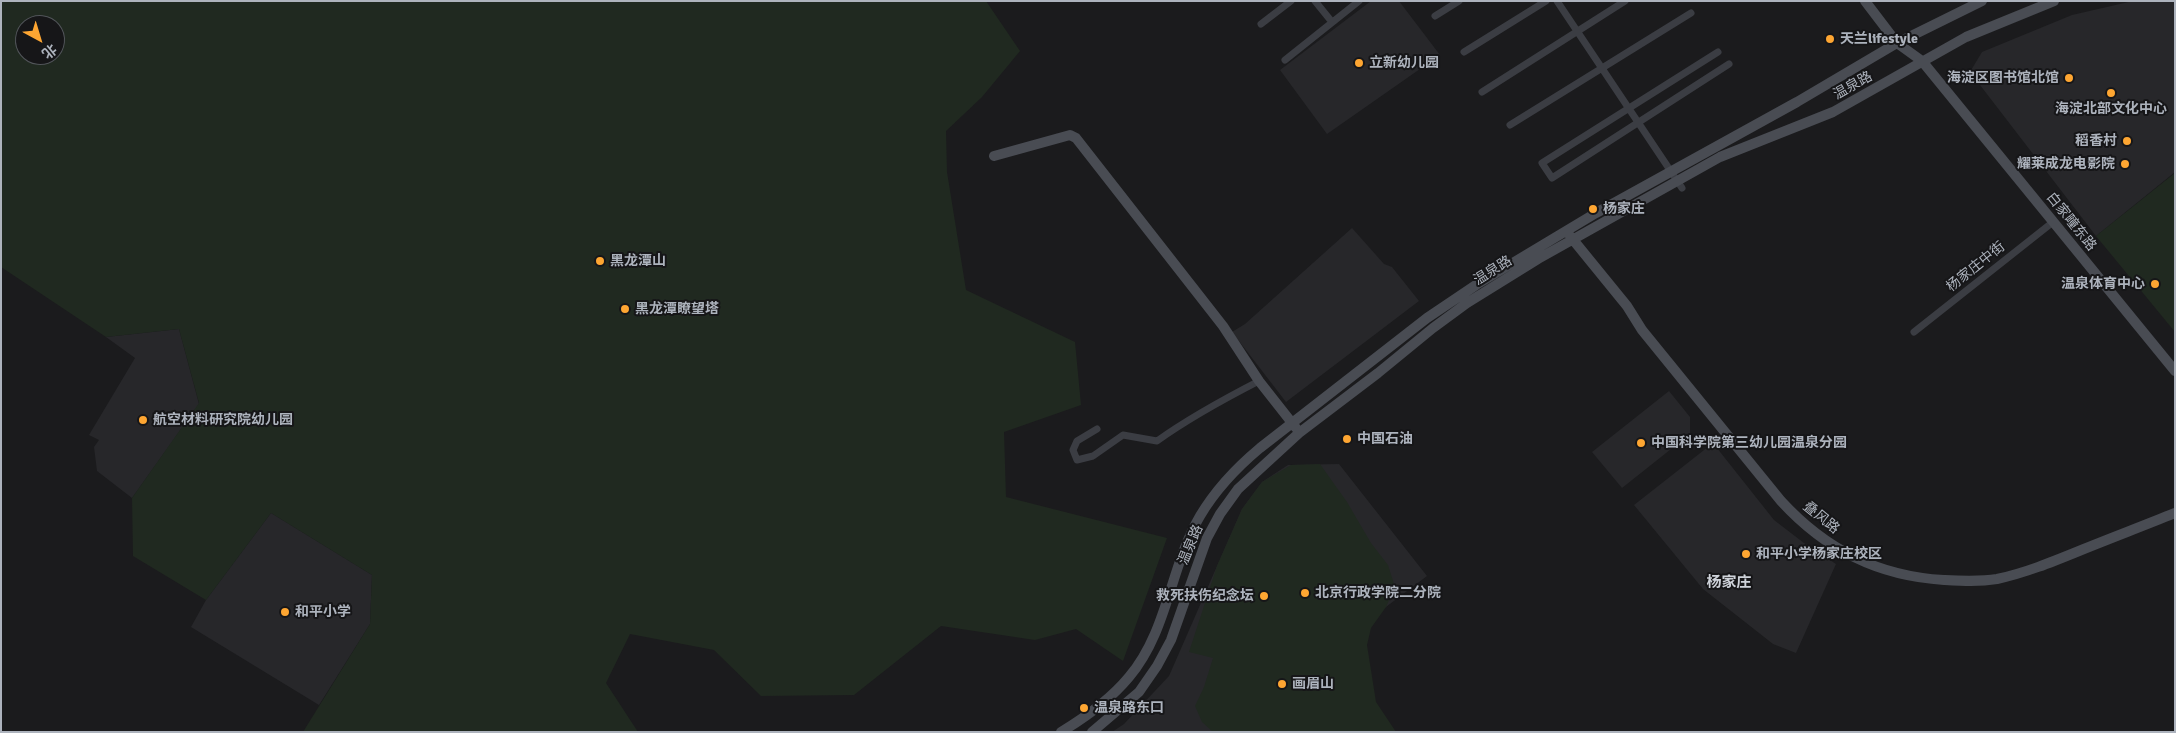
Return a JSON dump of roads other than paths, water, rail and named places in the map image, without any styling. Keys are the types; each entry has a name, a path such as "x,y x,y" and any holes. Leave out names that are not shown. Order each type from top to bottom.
{"main road":[{"name":"白家疃东路","path":"1865,1 1897,43 1922,61 2175,371"},
{"name":"温泉路","path":"1061,732 1104,702 1130,676 1155,633 1187,544 1199,517 1218,489 1237,467 1292,423 1427,318 1476,285 1566,231 1677,180 1797,102 1897,43 1982,1"},
{"name":"温泉路","path":"1092,732 1133,698 1157,666 1172,640 1198,559 1220,514 1238,489 1300,433 1433,328 1467,303 1573,240 1720,157 1833,112 1966,37 2054,1"},
{"path":"994,156 1070,135 1076,138 1223,326 1259,381 1300,433"},
{"name":"叠风路","path":"1566,231 1627,306 1642,330 1793,515 1817,534 1856,559 1872,566 1917,578 1975,582 1994,579 2037,567 2175,513"}],"street":[{"path":"1260,24 1291,1"},
{"path":"1315,1 1332,22"},
{"path":"1285,60 1359,1"},
{"path":"1434,16 1459,1"},
{"path":"1464,52 1546,1"},
{"path":"1557,1 1677,180"},
{"path":"1482,92 1625,1"},
{"path":"1510,125 1691,13"},
{"path":"1718,52 1542,163 1552,178 1729,64"},
{"name":"杨家庄中街","path":"1914,332 2052,222"},
{"path":"1096,429 1077,442 1073,450 1078,460 1093,456 1123,434 1157,441 1176,427 1259,381"}],"place":[{"name":"天兰lifestyle","path":"1830,39"},
{"name":"立新幼儿园","path":"1359,63"},
{"name":"海淀区图书馆北馆","path":"2069,78"},
{"name":"海淀北部文化中心","path":"2111,93"},
{"name":"稻香村","path":"2127,141"},
{"name":"耀莱成龙电影院","path":"2125,164"},
{"name":"杨家庄","path":"1593,209"},
{"name":"黑龙潭山","path":"600,261"},
{"name":"温泉体育中心","path":"2155,284"},
{"name":"黑龙潭瞭望塔","path":"625,309"},
{"name":"航空材料研究院幼儿园","path":"143,420"},
{"name":"中国石油","path":"1347,439"},
{"name":"中国科学院第三幼儿园温泉分园","path":"1641,443"},
{"name":"和平小学杨家庄校区","path":"1746,554"},
{"name":"北京行政学院二分院","path":"1305,593"},
{"name":"救死扶伤纪念坛","path":"1264,596"},
{"name":"和平小学","path":"285,612"},
{"name":"画眉山","path":"1282,684"},
{"name":"温泉路东口","path":"1084,708"}],"district":[{"name":"杨家庄","path":"1729,583"}]}
